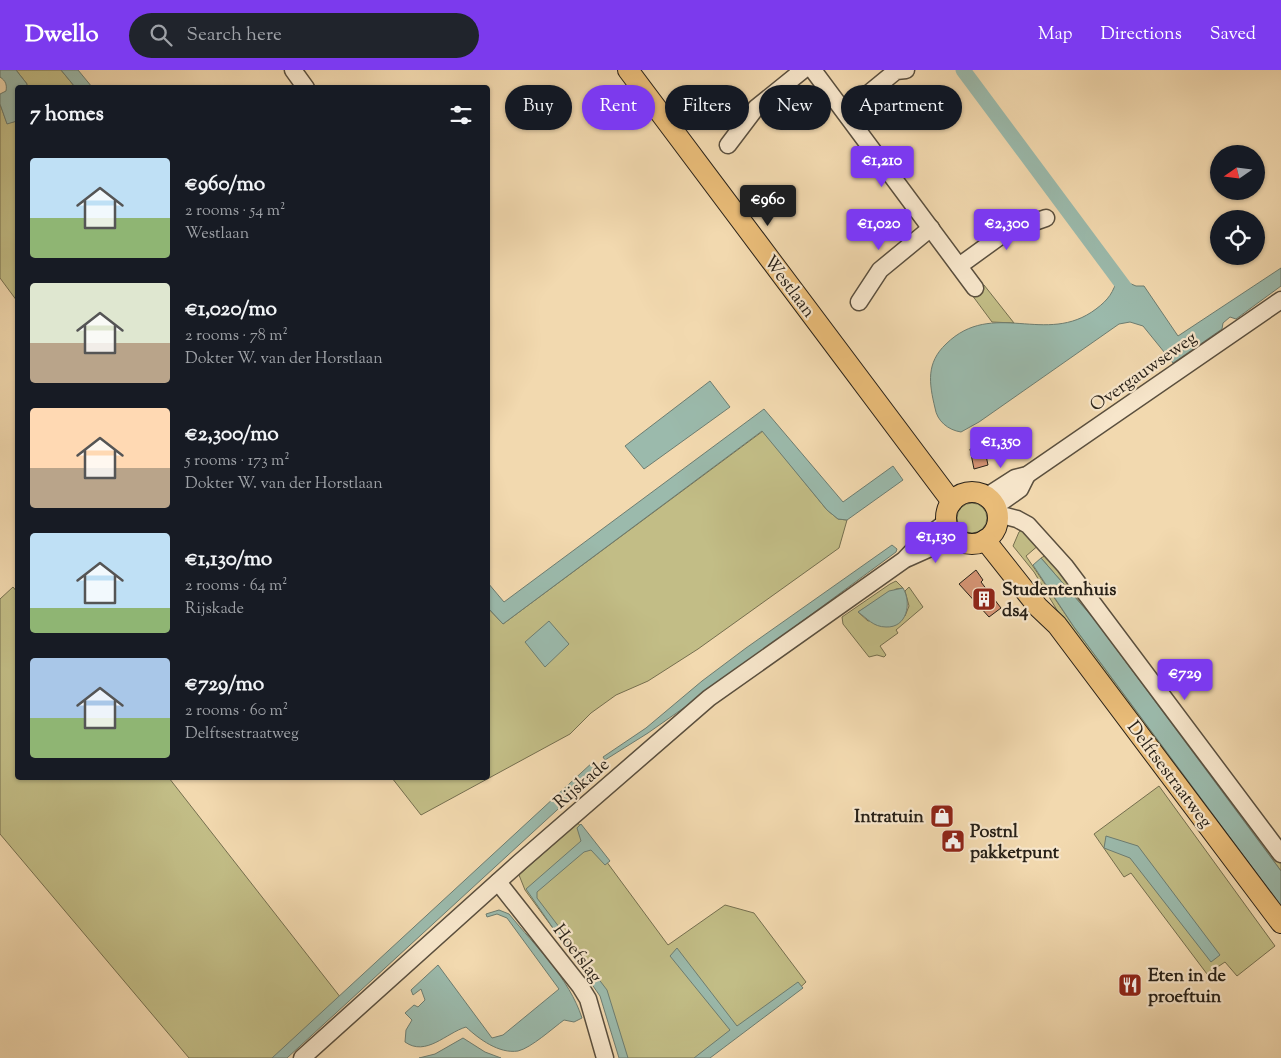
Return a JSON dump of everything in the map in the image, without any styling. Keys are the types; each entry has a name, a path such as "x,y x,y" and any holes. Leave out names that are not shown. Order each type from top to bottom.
{"main road":[{"name":"Westlaan","path":"628,70 879,406 958,497"},
{"path":"974,492 992,517 972,544 963,542 951,530 947,511 958,497 974,492"},
{"name":"Delftsestraatweg","path":"992,517 1038,607 1057,625 1281,924"}],"street":[{"path":"293,70 304,85"},
{"path":"728,145 756,108 803,70"},
{"path":"814,70 841,105"},
{"path":"880,85 896,72 906,70"},
{"path":"859,130 975,288"},
{"path":"959,266 1006,232 1046,218"},
{"path":"859,302 880,270 931,228"},
{"name":"Overgauwseweg","path":"992,517 1020,489 1027,476 1281,300"},
{"path":"992,517 1017,519 1028,525 1064,566 1281,854"},
{"name":"Rijskade","path":"302,1058 498,882 709,698 904,560 923,540 951,530"},
{"name":"Hoefslag","path":"498,882 580,986 588,999 605,1058"}],"shaded area":[{"path":"0,70 16,70 27,84 15,85 15,122 7,124 0,104 0,94 6,91 6,87 5,82 0,77"},
{"path":"16,70 61,70 73,85 27,85"},
{"path":"61,70 78,70 90,85 73,85"},
{"path":"0,104 7,123 15,121 15,298 0,278"},
{"path":"1281,268 1281,286 1236,319 1230,317 1223,323 1222,329 1173,363 1143,326 1130,322 1119,324 979,422 961,432 944,424 936,413 931,382 932,366 935,358 946,344 964,331 982,324 1039,325 1077,320 1104,302 1112,292 1117,278 1136,286 1144,286 1178,336"},
{"path":"984,285 1014,323 992,322 972,295"},
{"path":"710,381 730,407 644,469 625,446"},
{"path":"764,409 843,502 893,466 903,480 847,520 838,519 827,510 762,431 503,624 490,610 490,585 504,602"},
{"path":"763,431 827,510 838,519 847,520 839,548 698,649 648,681 616,695 591,713 570,734 490,777 490,610 503,624"},
{"path":"972,503 983,507 987,518 983,529 972,533 961,529 957,518 961,507"},
{"path":"1023,529 1040,544 1026,556 1074,627 1281,906 1281,912 1066,625 1034,572 1013,546 1019,532"},
{"path":"892,545 897,549 896,552 702,695 648,733 605,760 603,757 646,728 702,681 746,648"},
{"path":"1048,554 1281,863 1281,871 1094,619 1041,558"},
{"path":"1041,558 1094,619 1281,871 1281,906 1074,627 1033,565"},
{"path":"896,581 903,588 896,589 858,612 868,621 905,616 909,606 905,591 909,587 923,607 896,630 898,633 880,646 886,655 884,657 877,655 869,657 843,624 842,617"},
{"path":"13,587 15,589 15,780 171,780 341,998 276,1058 189,1058 0,834 0,599"},
{"path":"903,588 906,594 907,607 906,614 899,623 886,627 877,626 858,612 889,591"},
{"path":"549,621 569,644 545,667 525,642"},
{"path":"594,761 597,765 593,777 287,1058 272,1058"},
{"path":"394,780 485,780 421,815"},
{"path":"1159,786 1275,946 1237,976 1225,962 1207,974 1131,873 1124,877 1094,834"},
{"path":"578,823 668,945 725,905 754,913 806,982 793,994 705,1058 621,1058 601,994 525,890 519,875"},
{"path":"581,824 610,861 605,865 591,850 584,852 537,892 537,898 607,990 628,1058 619,1058 600,996 526,889 581,841 577,828"},
{"path":"1106,836 1138,846 1220,955 1211,962 1130,858 1104,848"},
{"path":"499,910 509,914 551,963 569,990 582,1018 574,1022 564,1020 535,1042 518,1051 504,1050 490,1045 466,1027 436,1042 421,1047 405,1042 406,1030 412,1020 405,1013 414,1005 418,1007 425,1000 421,989 413,995 411,990 438,965 492,1038 503,1035 559,989 507,918 497,914 487,917 486,914"},
{"path":"677,948 737,1026 798,982 803,988 710,1058 694,1058 730,1030 670,956"},
{"path":"463,1038 485,1052 501,1058 419,1058 435,1054"}],"building":[{"path":"984,446 988,465 974,469 970,449"},
{"name":"Studentenhuis ds4","path":"976,570 983,580 981,582 1001,608 989,617 959,584"}],"waterway":[{"path":"963,70 1131,296"}],"place":[{"name":"Studentenhuis ds4","path":"984,599"},
{"name":"Intratuin","path":"942,816"},
{"name":"Postnl pakketpunt","path":"953,841"},
{"name":"Eten in de proeftuin","path":"1130,985"}]}
